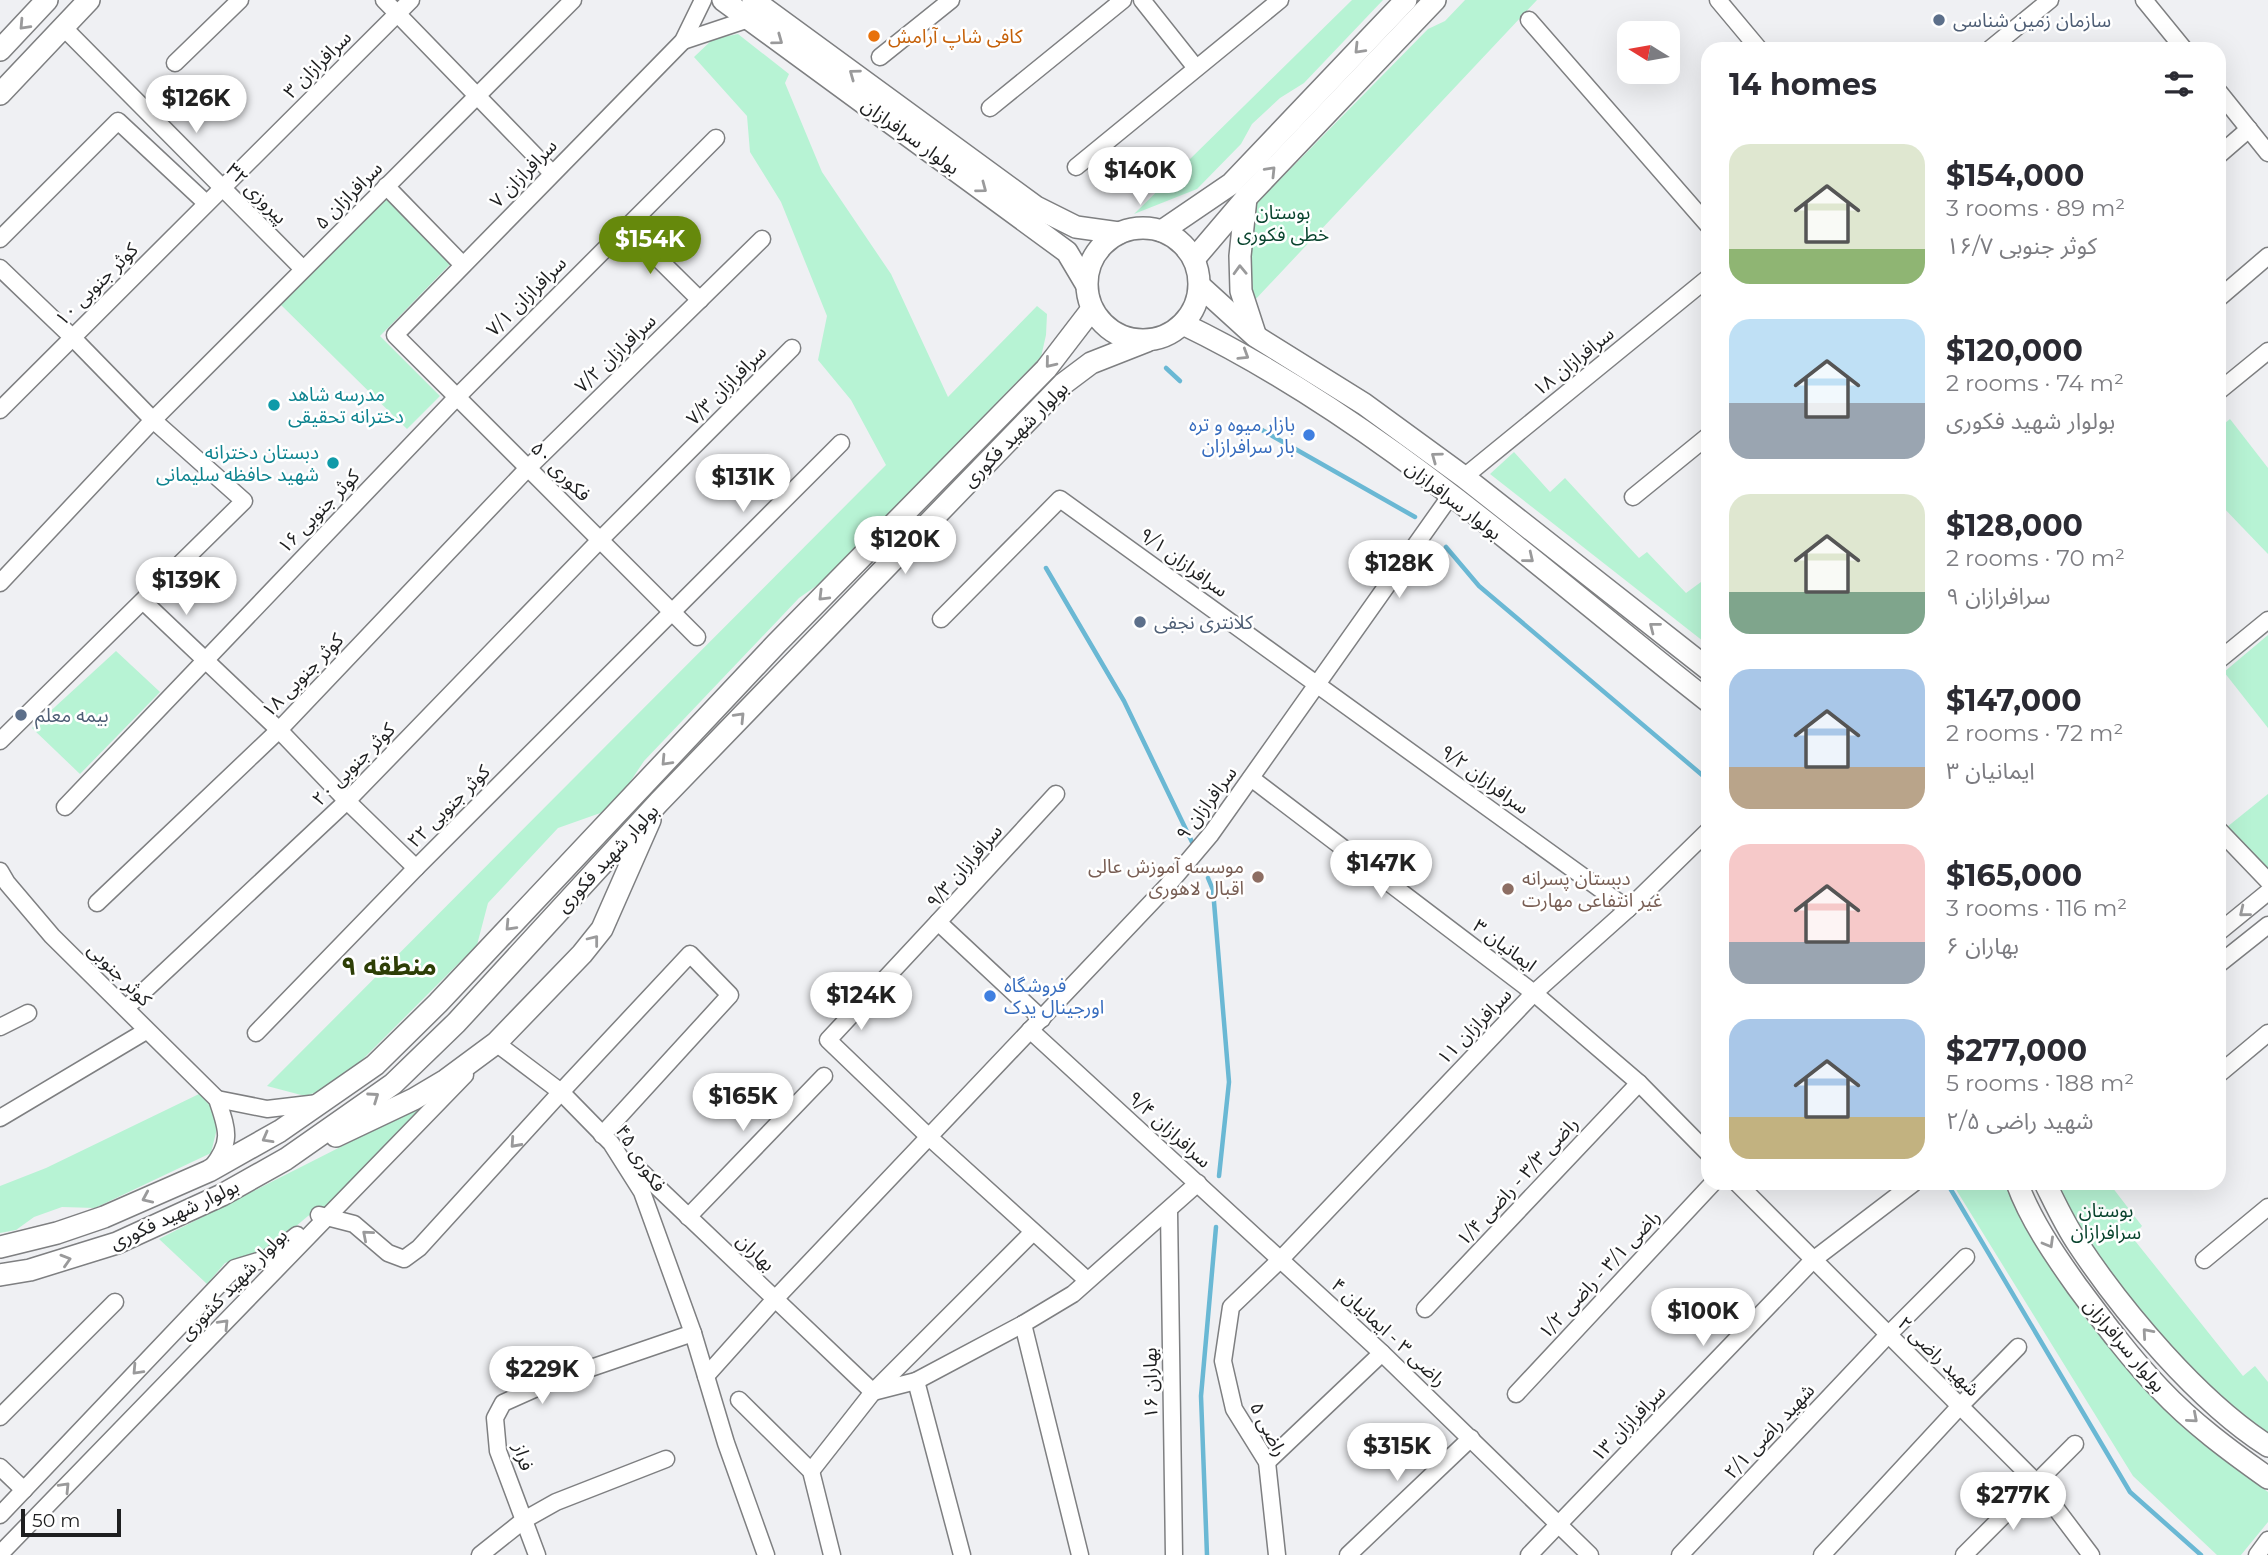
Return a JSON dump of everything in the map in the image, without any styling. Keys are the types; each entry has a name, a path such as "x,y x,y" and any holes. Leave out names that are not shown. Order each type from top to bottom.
{"main road":[{"path":"0,50 47,0"},
{"path":"0,94 89,0"},
{"name":"بولوار سرافرازان","path":"723,0 751,9 1036,207 1076,227 1119,233"},
{"path":"1162,231 1231,184 1406,0"},
{"path":"1194,259 1246,198 1436,0"},
{"name":"بولوار سرافرازان","path":"751,9 1067,252 1087,284"},
{"path":"1246,198 1240,256 1241,290 1255,336"},
{"path":"1141,228 1162,231 1181,242 1194,259 1200,286 1197,302 1184,324 1169,335 1147,341 1125,338 1106,327 1092,309 1087,284 1090,265 1101,246 1119,233 1141,228"},
{"name":"بولوار سرافرازان","path":"1200,286 1255,336 1364,404 1464,477 1701,663"},
{"name":"بولوار شهید فکوری","path":"0,1247 57,1233 104,1217 209,1171 280,1131 375,1065 438,1003 776,644 1046,369 1092,309"},
{"name":"بولوار سرافرازان","path":"1184,324 1228,345 1350,422 1451,495 1701,695"},
{"name":"بولوار شهید فکوری","path":"0,1275 30,1270 117,1243 222,1195 286,1159 393,1084 456,1023 659,802 1063,384 1091,363 1147,341"},
{"path":"286,1159 414,1099 446,1080 496,1042 582,954 602,929 659,802"},
{"name":"بولوار سرافرازان","path":"2021,1190 2057,1258 2160,1390 2231,1452 2268,1478"},
{"name":"بولوار سرافرازان","path":"2049,1190 2077,1243 2116,1296 2180,1371 2246,1432 2268,1446"}],"street":[{"path":"175,64 240,0"},
{"path":"384,0 552,173"},
{"name":"سرافرازان ۳","path":"222,188 411,0"},
{"name":"سرافرازان ۵","path":"0,583 153,420 476,94 573,0"},
{"path":"683,41 703,0"},
{"path":"880,57 951,0"},
{"path":"990,108 1123,0"},
{"path":"1142,0 1196,68"},
{"path":"1076,167 1280,0"},
{"path":"1718,0 1753,42"},
{"path":"1999,42 2050,0"},
{"path":"2144,0 2176,42"},
{"path":"683,41 751,9"},
{"path":"1529,20 1701,217"},
{"name":"پیروزی ۳۲","path":"63,27 303,270"},
{"name":"سرافرازان ۷","path":"395,335 683,41"},
{"path":"2226,101 2268,153"},
{"path":"0,239 118,121 206,203"},
{"path":"2226,149 2249,129"},
{"name":"سرافرازان ۷/۱","path":"457,397 625,226 716,138"},
{"path":"386,186 463,265"},
{"name":"کوثر جنوبی ۱۰","path":"0,410 222,188"},
{"path":"625,226 700,300"},
{"name":"سرافرازان ۷/۲","path":"528,468 762,239"},
{"path":"2226,292 2268,256"},
{"path":"0,268 153,420 244,501 0,741"},
{"name":"سرافرازان ۱۸","path":"1464,477 1701,284"},
{"name":"فکوری ۵۰","path":"395,335 697,637"},
{"name":"سرافرازان ۷/۳","path":"600,540 792,348"},
{"path":"2226,385 2268,351"},
{"name":"کوثر جنوبی ۱۶","path":"65,807 457,397"},
{"path":"1633,497 1701,442"},
{"name":"کوثر جنوبی ۲۲","path":"256,1033 416,868 841,443"},
{"name":"کوثر جنوبی ۱۸","path":"97,903 279,730 528,468"},
{"name":"سرافرازان ۹","path":"706,1376 775,1298 1167,886 1211,834 1451,495"},
{"name":"سرافرازان ۹/۱","path":"941,619 1060,499 1317,684"},
{"name":"کوثر جنوبی ۲۰","path":"126,1008 347,801 600,540"},
{"path":"143,601 279,730 416,868"},
{"path":"2226,654 2268,620"},
{"name":"سرافرازان ۹/۲","path":"1317,684 1628,909"},
{"name":"ایمانیان ۳","path":"1251,778 1534,993 1639,1083 1701,1146"},
{"name":"سرافرازان ۹/۳","path":"1036,1024 938,922 1056,794"},
{"path":"2226,837 2268,881"},
{"name":"سرافرازان ۱۱","path":"1280,1260 1534,993 1628,909 1701,838"},
{"name":"کوثر جنوبی","path":"0,871 52,936 217,1100"},
{"path":"2226,926 2268,892"},
{"path":"938,922 828,1040 929,1137 1087,1280"},
{"path":"2226,958 2268,925"},
{"path":"235,1268 268,1258 288,1245 318,1215 354,1224 388,1253 404,1259 419,1248 690,954 730,995 607,1139"},
{"path":"0,1027 28,1013"},
{"name":"سرافرازان ۹/۴","path":"1036,1024 1280,1260"},
{"path":"0,1118 146,1031"},
{"path":"2226,1068 2268,1033"},
{"name":"فکوری ۴۵","path":"496,1042 561,1092 607,1139 642,1192 693,1333 726,1443 765,1555"},
{"name":"بولوار شهید کشوری","path":"0,1554 496,1042"},
{"path":"688,1217 824,1076"},
{"name":"راضی ۳/۳ - راضی ۱/۴","path":"1425,1309 1639,1083"},
{"path":"209,1171 225,1151 227,1129 217,1100 267,1109 323,1102"},
{"name":"بهاران","path":"607,1139 873,1392"},
{"path":"873,1392 916,1381 1073,1294 1198,1183"},
{"name":"راضی ۳/۱ - راضی ۱/۲","path":"1516,1394 1706,1190"},
{"name":"شهید راضی ۲","path":"1744,1190 2036,1482 2091,1555"},
{"name":"سرافرازان ۱۳","path":"1529,1555 1813,1260 1905,1190"},
{"path":"2204,1260 2268,1207"},
{"name":"بهاران ۱۶","path":"1168,1211 1174,1555"},
{"path":"811,1471 873,1392 1034,1232"},
{"name":"شهید راضی ۲/۱","path":"1680,1555 1887,1336 1966,1257"},
{"name":"راضی ۳ - ایمانیان ۴","path":"1280,1260 1382,1353 1590,1555"},
{"name":"راضی ۵","path":"1277,1555 1267,1462 1234,1409 1223,1361 1231,1307 1280,1260"},
{"path":"235,1268 244,1268 253,1273 257,1290"},
{"name":"بولوار شهید کشوری","path":"0,1515 235,1268"},
{"path":"0,1417 115,1302"},
{"path":"1023,1324 1080,1555"},
{"name":"فراز","path":"537,1555 498,1451 495,1418 503,1403 550,1382 693,1333"},
{"path":"1822,1555 2018,1347"},
{"path":"1267,1462 1382,1353"},
{"path":"916,1381 962,1555"},
{"path":"739,1400 811,1471 832,1555"},
{"path":"1348,1555 1471,1438"},
{"path":"1965,1555 2074,1444"},
{"path":"480,1555 524,1520 556,1502 666,1459"},
{"path":"0,1467 24,1490"},
{"path":"2257,1555 2268,1541"}],"green space":[{"path":"1352,0 1383,0 1304,83 1280,98 1252,124 1241,144 1197,189 1134,214"},
{"name":"بوستان خطی فکوری","path":"1465,0 1537,0 1253,302 1249,257 1252,208 1428,29 1445,21"},
{"path":"738,34 789,74 785,83 822,172 891,274 948,397 1037,306 1047,314 1041,357 829,577 799,598 644,761 624,791 606,811 558,828 488,903 477,945 356,1066 320,1091 305,1096 267,1086 886,465 851,400 818,360 827,316 781,202 750,152 747,116 694,57 713,39"},
{"path":"392,190 459,255 380,336 440,396 407,429 280,304"},
{"path":"2230,419 2268,468 2268,554 2226,510 2226,422"},
{"path":"1514,452 1550,492 1565,478 1639,558 1647,552 1686,593 1701,582 1701,640 1490,474"},
{"path":"2268,635 2268,728 2226,675 2226,670"},
{"path":"116,651 160,692 80,774 32,728"},
{"path":"2268,794 2268,873 2267,875 2227,827"},
{"path":"199,1094 220,1116 211,1153 95,1208 62,1207 34,1217 16,1230 0,1233 0,1186 46,1168"},
{"path":"443,1095 334,1204 308,1216 269,1249 225,1263 207,1284 159,1239"},
{"path":"1956,1190 2011,1190 2049,1263 2086,1319 2152,1397 2225,1460 2268,1492 2268,1522 2241,1555 2217,1555 2133,1476"},
{"name":"بوستان سرافرازان","path":"2059,1190 2114,1190 2142,1226 2132,1237 2243,1376 2255,1366 2268,1382 2268,1434 2189,1367 2145,1319 2089,1241"}],"waterway":[{"path":"1166,368 1180,381"},
{"path":"1262,430 1415,517"},
{"path":"1446,547 1479,586 1701,774"},
{"path":"1046,568 1124,701 1192,842"},
{"path":"1208,878 1213,890 1229,1082 1219,1176"},
{"path":"1951,1190 2130,1492 2201,1555"},
{"path":"1207,1555 1201,1396 1216,1227"}],"place":[{"name":"سازمان زمین شناسی","path":"1939,20"},
{"name":"کافی شاپ آرامش","path":"874,36"},
{"name":"مدرسه شاهد دخترانه تحقیقی","path":"274,405"},
{"name":"بازار میوه و تره بار سرافرازان","path":"1309,435"},
{"name":"دبستان دخترانه شهید حافظه سلیمانی","path":"333,463"},
{"name":"کلانتری نجفی","path":"1140,622"},
{"name":"بیمه معلم","path":"21,715"},
{"name":"موسسه آموزش عالی اقبال لاهوری","path":"1258,877"},
{"name":"دبستان پسرانه غیر انتفاعی مهارت","path":"1508,889"},
{"name":"فروشگاه اورجینال یدک","path":"990,996"}],"district":[{"name":"منطقه ۹","path":"389,966"}]}
